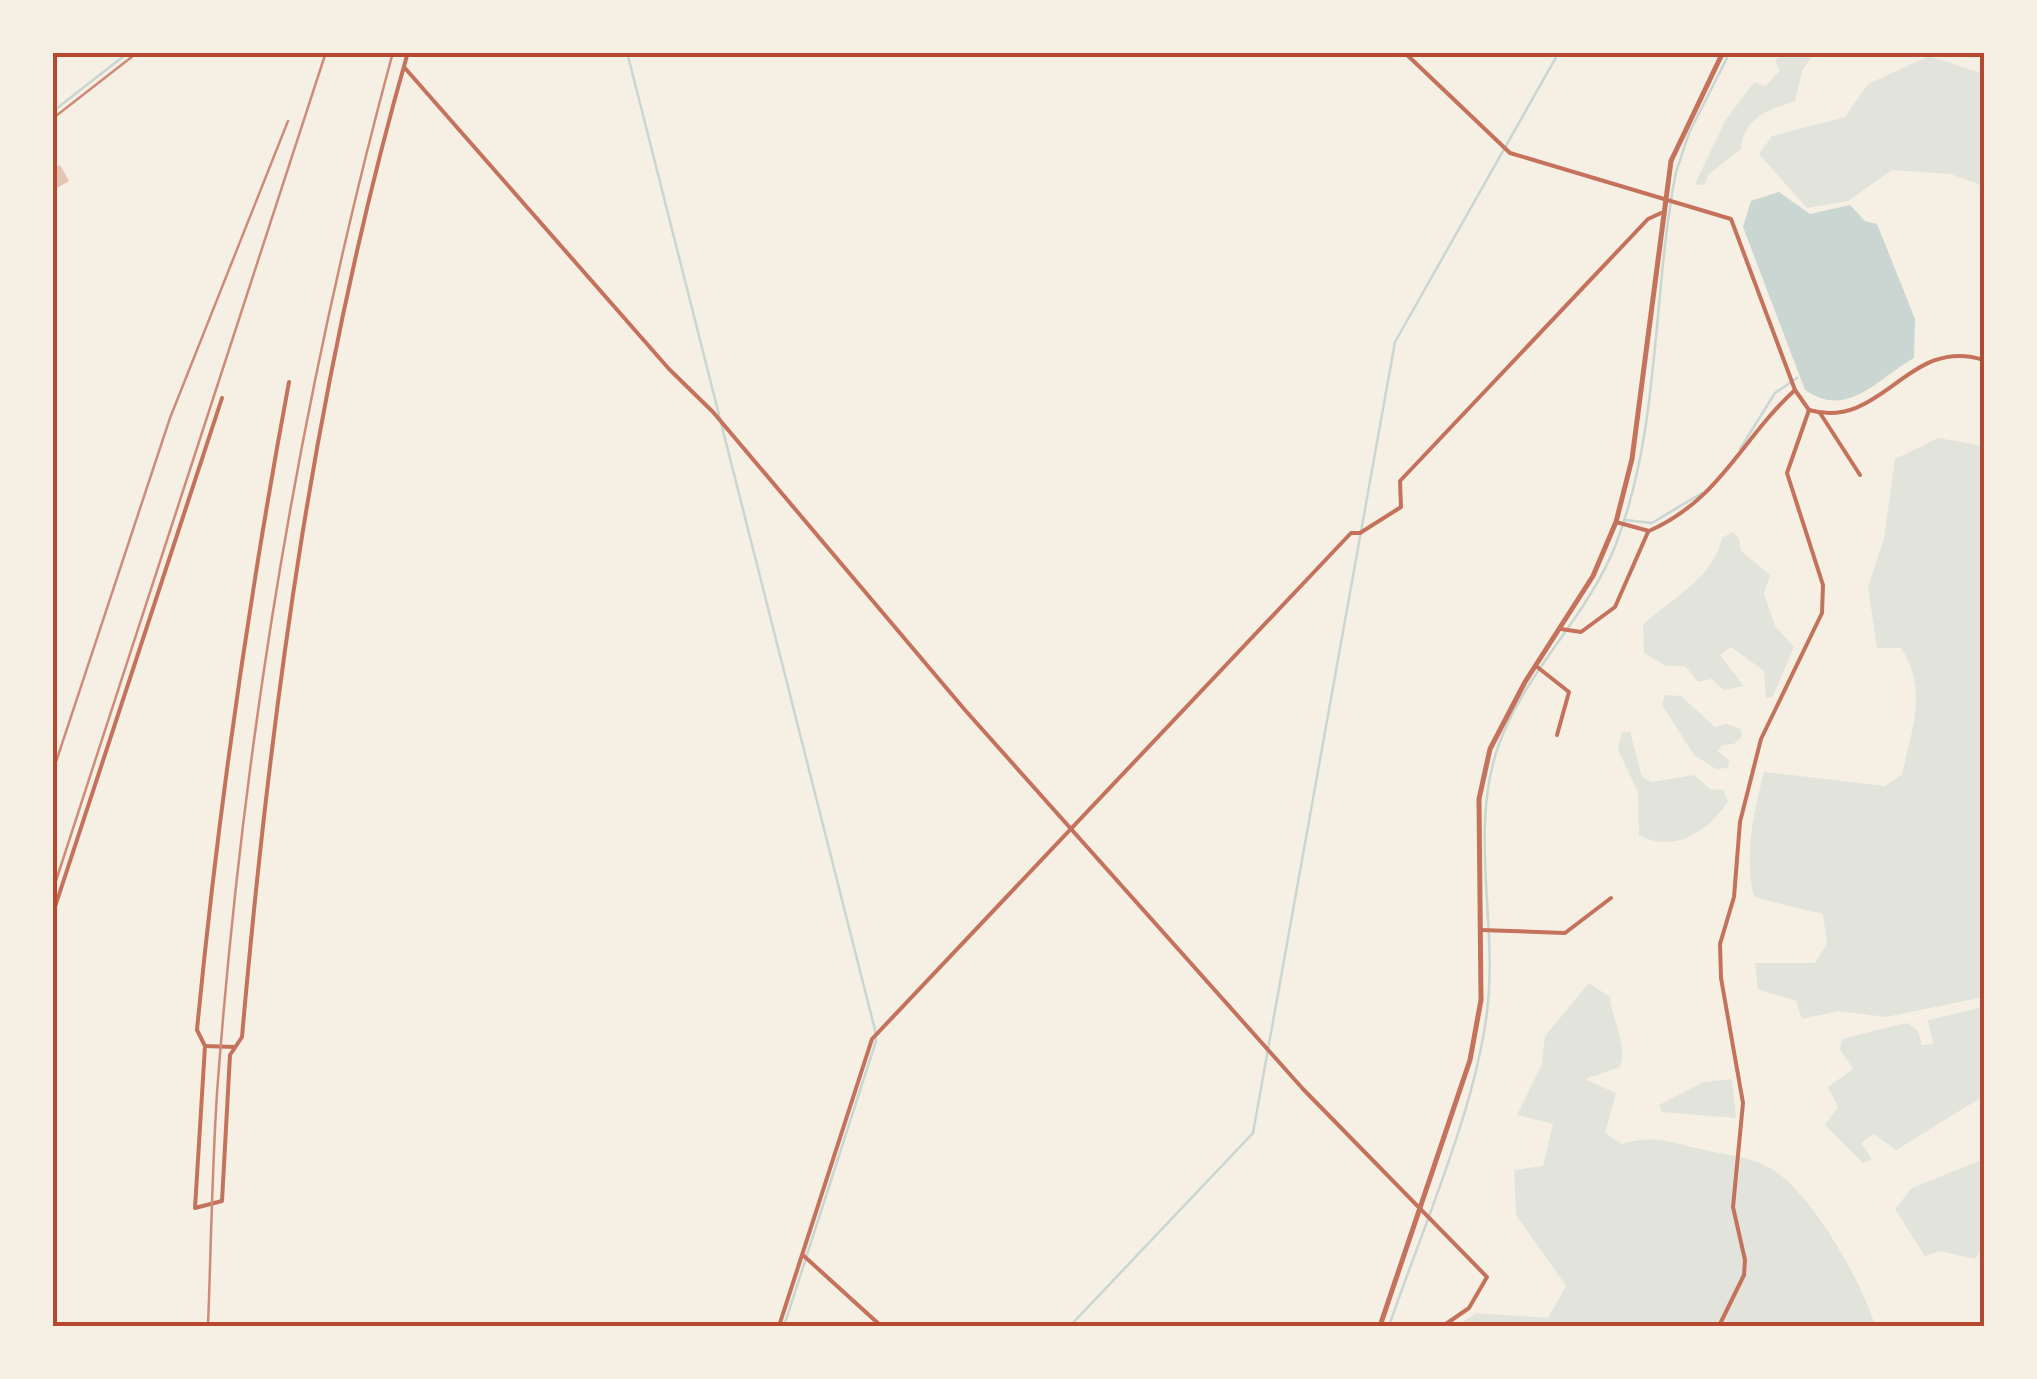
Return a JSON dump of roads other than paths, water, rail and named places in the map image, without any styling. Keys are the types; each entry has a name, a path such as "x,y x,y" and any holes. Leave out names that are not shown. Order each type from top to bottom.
{"street":[{"path":"289,382 257,554 214,867 198,1030 205,1046 195,1208 222,1201 230,1054 242,1037 275,710 299,562 365,224 408,52"},
{"path":"1404,52 1510,153 1732,219 1795,390 1809,410 1838,416 1858,410 1917,366 1960,357 1984,360"},
{"path":"1380,1326 1470,1060 1480,1000 1483,775 1500,726 1593,576 1616,522 1632,458 1664,199 1684,127 1722,52"},
{"path":"404,67 669,369 712,412 863,592 1302,1089 1488,1277 1469,1308 1443,1326"},
{"path":"780,1326 872,1038 1351,533 1360,533 1402,506 1400,481 1648,219 1661,213"},
{"path":"1561,629 1582,632 1615,607 1649,531 1710,492 1795,390"},
{"path":"52,916 222,398"},
{"path":"1719,1326 1744,1275 1745,1260 1733,1208 1743,1102 1721,978 1720,944 1734,897 1740,822 1762,739 1822,613 1823,585 1787,474 1809,410"},
{"path":"1820,413 1860,475"},
{"path":"1616,522 1649,531"},
{"path":"1536,666 1569,692 1557,735"},
{"path":"1480,930 1564,933 1611,898"},
{"path":"205,1046 235,1047"},
{"path":"802,1255 881,1326"}],"waterway":[{"path":"52,112 129,52"},
{"path":"627,52 875,1030 876,1041 784,1326"},
{"path":"1070,1326 1253,1133 1395,342 1559,52"},
{"path":"1389,1326 1448,1165 1483,1041 1490,971 1485,814 1496,753 1521,698 1588,597 1616,544 1641,453 1676,172 1689,133 1730,52"},
{"path":"1740,449 1775,393 1797,378"},
{"path":"1625,520 1652,523 1702,493"}],"railway":[{"path":"52,119 138,52"},
{"path":"52,893 326,52"},
{"path":"208,1326 217,1093 228,961 260,699 280,568 330,308 393,52"},
{"path":"52,774 170,418 288,121"}]}
